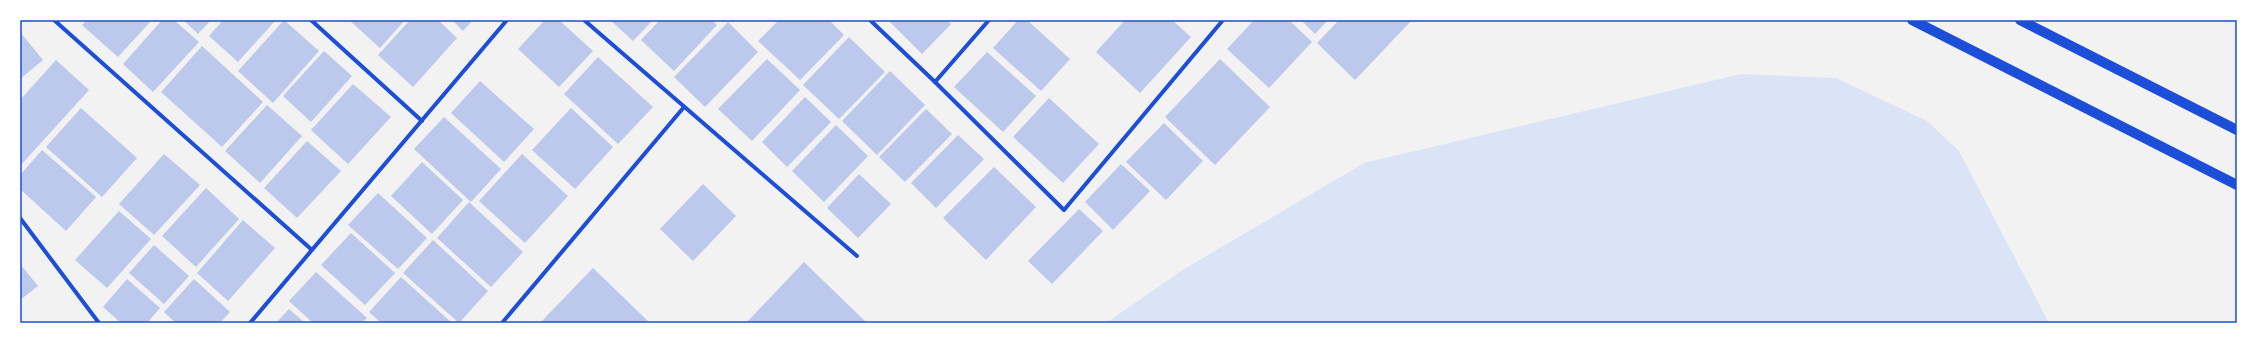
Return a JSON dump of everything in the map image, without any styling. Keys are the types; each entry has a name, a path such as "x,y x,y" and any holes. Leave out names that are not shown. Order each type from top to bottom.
{"main road":[{"path":"1912,20 2237,184"},
{"path":"2020,20 2237,130"}],"street":[{"path":"54,20 312,250"},
{"path":"311,20 422,121"},
{"path":"250,323 507,20"},
{"path":"584,20 857,256"},
{"path":"870,20 1064,210 1223,20"},
{"path":"935,82 989,20"},
{"path":"502,323 684,107"},
{"path":"20,218 99,323"}],"shaded area":[{"path":"1741,74 1836,78 1927,121 1959,151 2049,323 1106,323 1181,271 1364,163"}],"building":[{"path":"87,20 152,20 118,57 82,25"},
{"path":"162,20 174,20 199,42 153,92 123,64"},
{"path":"183,20 211,20 198,34"},
{"path":"223,20 276,20 238,62 209,36"},
{"path":"284,20 319,51 273,103 238,71"},
{"path":"349,20 405,20 380,48"},
{"path":"410,20 438,20 457,38 413,87 378,55"},
{"path":"452,20 473,20 463,31"},
{"path":"545,20 559,20 593,51 559,87 518,49"},
{"path":"610,20 653,20 633,41"},
{"path":"660,20 712,20 717,25 674,71 641,40"},
{"path":"779,20 829,20 844,35 800,80 758,41"},
{"path":"888,20 947,20 951,24 922,54"},
{"path":"1018,20 1027,20 1070,59 1041,91 993,48"},
{"path":"1125,20 1172,20 1191,37 1140,93 1096,52"},
{"path":"1254,20 1289,20 1312,42 1269,88 1227,49"},
{"path":"1301,20 1328,20 1315,34"},
{"path":"1339,20 1412,20 1355,80 1317,43"},
{"path":"728,22 758,52 705,107 674,77"},
{"path":"20,32 43,60 20,79"},
{"path":"849,37 885,72 839,119 803,85"},
{"path":"202,46 263,102 222,147 161,92"},
{"path":"324,51 352,76 311,122 283,96"},
{"path":"987,52 1036,96 1003,132 954,87"},
{"path":"598,57 653,107 618,144 564,94"},
{"path":"767,59 800,90 752,141 718,109"},
{"path":"1220,59 1270,107 1215,165 1165,117"},
{"path":"56,60 89,90 20,166 20,100"},
{"path":"890,71 925,105 877,155 842,121"},
{"path":"480,81 534,129 504,162 451,113"},
{"path":"353,84 391,117 348,164 311,130"},
{"path":"805,97 831,122 787,167 762,142"},
{"path":"1049,98 1099,144 1063,183 1013,137"},
{"path":"267,105 302,136 260,183 225,151"},
{"path":"81,108 137,158 102,197 46,147"},
{"path":"571,108 613,147 575,189 532,150"},
{"path":"926,109 952,134 905,182 879,157"},
{"path":"444,117 501,169 471,202 414,149"},
{"path":"1164,123 1203,161 1166,200 1126,162"},
{"path":"836,125 868,156 824,202 792,171"},
{"path":"958,135 984,159 936,208 911,183"},
{"path":"307,141 341,171 297,218 264,188"},
{"path":"42,150 96,197 66,231 20,189 20,175"},
{"path":"164,154 200,185 154,235 119,204"},
{"path":"522,154 568,196 525,243 479,201"},
{"path":"422,162 463,200 432,234 391,196"},
{"path":"1121,164 1150,191 1113,230 1085,202"},
{"path":"994,167 1036,207 986,260 943,218"},
{"path":"859,174 891,204 858,238 827,208"},
{"path":"703,184 736,216 693,261 660,229"},
{"path":"206,188 239,219 196,267 162,236"},
{"path":"378,193 427,238 398,269 348,225"},
{"path":"469,202 523,252 491,287 437,238"},
{"path":"1079,209 1103,231 1052,284 1028,261"},
{"path":"119,211 151,239 107,288 75,260"},
{"path":"243,220 275,248 228,301 197,273"},
{"path":"351,233 395,273 365,305 321,265"},
{"path":"433,240 488,291 459,323 403,273"},
{"path":"154,245 189,276 164,304 129,273"},
{"path":"804,262 867,323 746,323"},
{"path":"20,264 38,286 20,300"},
{"path":"593,268 650,323 540,323"},
{"path":"316,272 367,318 362,323 313,323 289,301"},
{"path":"401,277 452,323 381,323 369,312"},
{"path":"127,279 160,308 147,323 121,323 103,307"},
{"path":"194,279 230,312 220,323 176,323 164,312"},
{"path":"289,309 305,323 276,323"}]}
